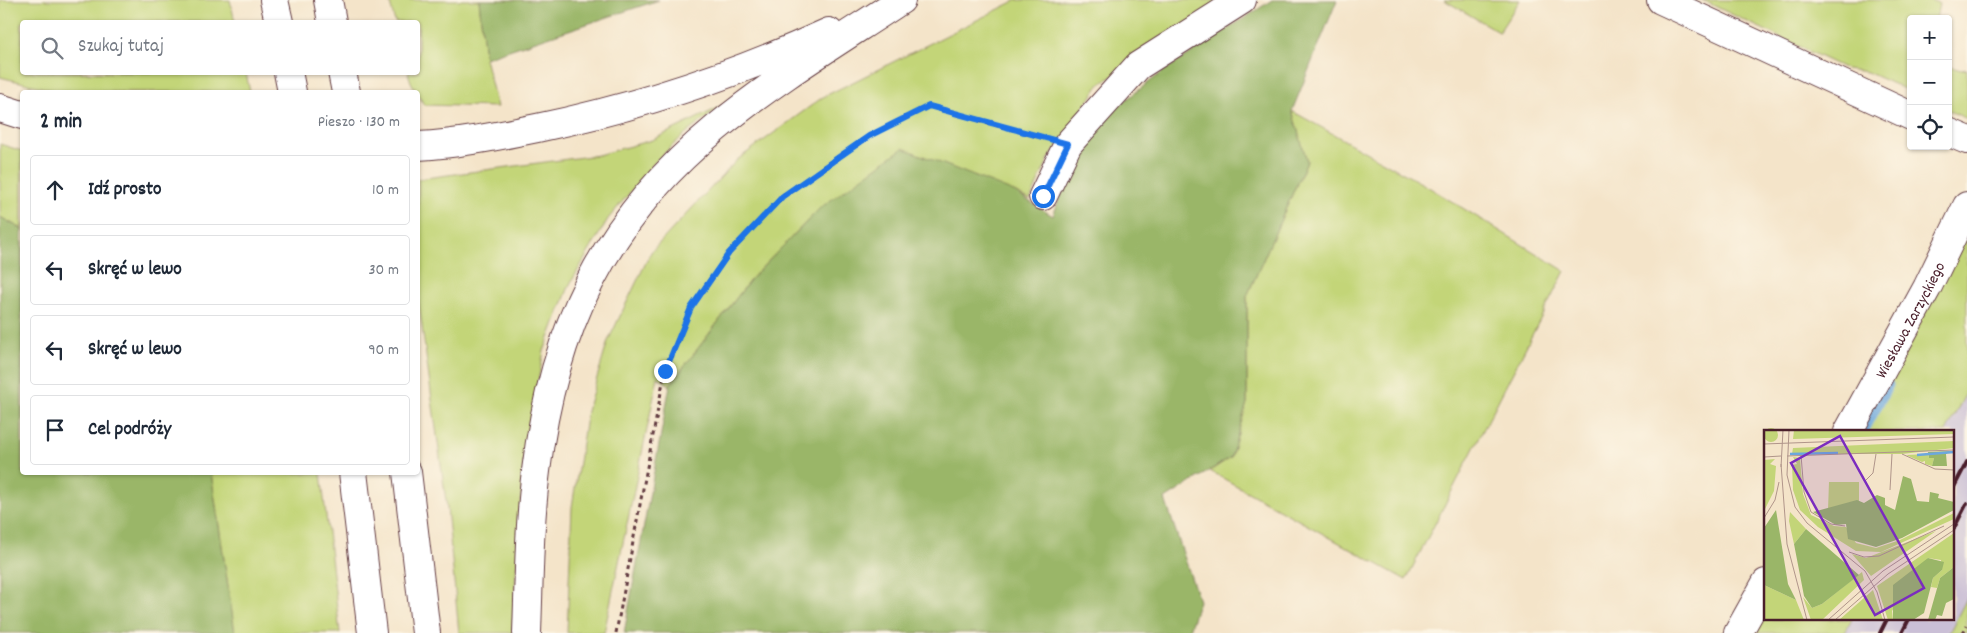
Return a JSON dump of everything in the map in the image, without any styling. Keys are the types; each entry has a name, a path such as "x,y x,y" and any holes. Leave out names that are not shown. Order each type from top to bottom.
{"main road":[{"path":"274,0 279,20"},
{"path":"328,0 332,20"},
{"path":"420,146 486,138 600,115 700,84 800,45 900,0"},
{"path":"526,633 536,472 545,414 558,358 575,309 601,260 633,210 669,169 715,128 760,94 900,0"},
{"path":"1043,196 1068,144 1138,66 1242,0"},
{"path":"1660,0 1907,114"},
{"path":"289,75 292,90"},
{"path":"343,75 346,90"},
{"path":"0,108 20,114"},
{"path":"1952,134 1967,140"},
{"name":"Wiesława Zarzyckiego","path":"1849,430 1927,288 1967,206"},
{"path":"353,475 372,633"},
{"path":"407,475 426,633"},
{"path":"1738,633 1764,587"}],"path":[{"path":"616,633 665,371 691,308 729,253 783,196 869,136 929,106 1068,144"},
{"path":"1963,633 1967,625"}],"shaded area":[{"path":"1967,391 1967,598 1949,633 1845,633 1852,620 1954,620 1954,430 1947,430"}],"green space":[{"path":"0,0 230,0 235,20 20,20 20,75 246,75 250,90 52,90 0,77"},
{"path":"389,0 479,0 485,58 497,107 424,105 420,98 420,90 416,90 409,75 420,75 420,20 394,20"},
{"path":"479,0 659,0 485,58"},
{"path":"1017,0 1223,0 1099,85 1048,160 1030,200 1014,192 820,208 751,279 670,385 658,377 604,633 567,633 572,507 587,411 608,341 651,252 737,160 823,97"},
{"path":"1272,0 1337,0 1292,111 1307,161 1247,296 1247,403 1231,457 1165,499 1199,601 1188,633 624,633 670,385 751,279 820,208 903,148 1014,192 1053,216 1068,175 1106,115 1165,70"},
{"path":"1444,0 1520,0 1499,32"},
{"path":"1702,0 1932,0 1939,4 1937,15 1907,15 1907,90 1867,72 1846,69"},
{"path":"1952,67 1961,70 1967,69 1967,119 1952,112"},
{"path":"724,105 686,133 656,161 608,219 570,284 544,351 524,451 512,633 459,633 447,508 420,312 420,179 598,155 652,140"},
{"path":"1292,111 1430,188 1565,271 1406,580 1210,471 1231,457 1247,403 1247,296 1307,161"},
{"path":"0,144 20,150 20,228 0,217"},
{"path":"0,217 20,228 20,475 211,475 235,633 0,633"},
{"path":"1967,218 1967,391 1947,430 1849,430"},
{"path":"211,475 321,475 340,633 235,633"},
{"path":"1764,586 1764,620 1852,620 1845,633 1738,633"},
{"path":"1967,598 1967,633 1949,633"}],"waterway":[{"path":"1865,430 1889,385"}],"railway":[{"path":"1954,487 1967,462"},
{"path":"1954,528 1967,503"},
{"path":"1880,633 1886,620"},
{"path":"1902,633 1908,620"}],"route":[{"path":"665,371 691,308 729,253 783,196 869,136 929,106 1068,144 1043,196"}]}
